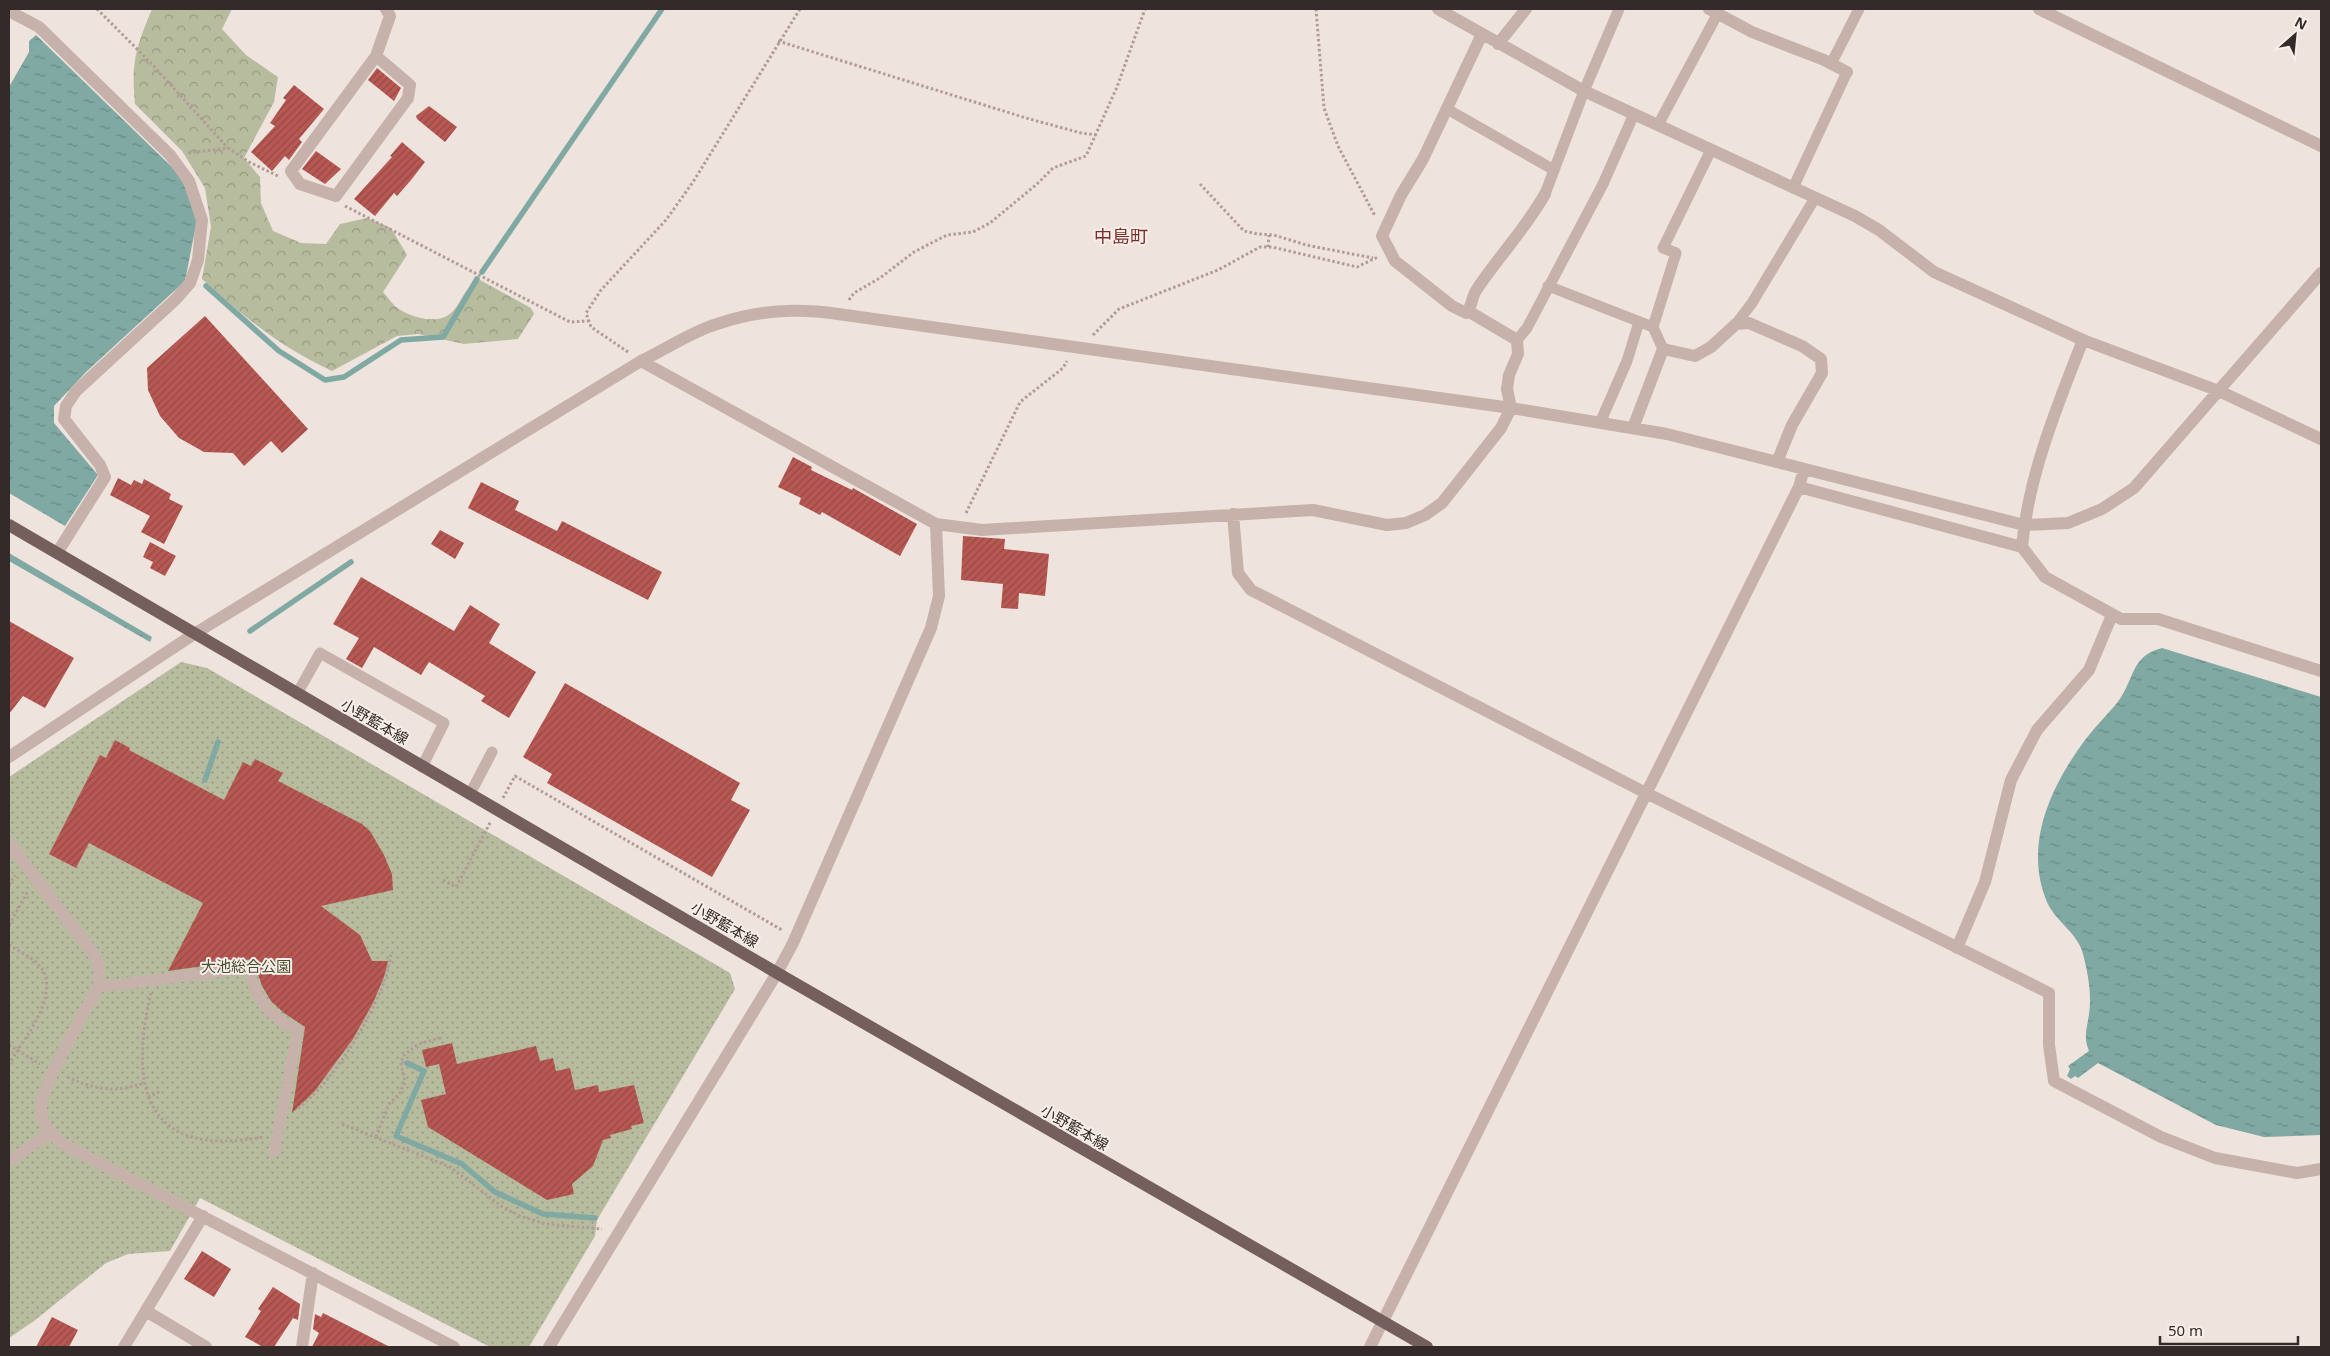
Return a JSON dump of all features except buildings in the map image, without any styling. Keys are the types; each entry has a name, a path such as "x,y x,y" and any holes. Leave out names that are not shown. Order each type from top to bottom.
{"main road":[{"name":"小野藍本線","path":"9,525 777,974 1382,1323 1427,1347"}],"street":[{"path":"376,56 410,85 408,98 336,196 300,184 291,171 376,56 390,16 386,9"},
{"path":"1438,9 1584,91 1794,188 1879,230 1934,272 2082,340 2219,391 2321,439"},
{"path":"1498,44 1526,9"},
{"path":"2039,9 2321,146"},
{"path":"9,11 39,26 170,155 189,181 202,220 198,260 190,284 176,300 99,368 76,391 66,406 64,419 100,465 105,477 56,554"},
{"path":"1714,11 1752,32 1847,72"},
{"path":"641,361 936,524 982,530 1313,510 1387,526 1406,523 1425,515 1442,503 1501,428 1511,408 1507,389 1508,375 1518,354 1517,340 1468,311 1466,313 1459,310 1438,296 1395,261 1382,236 1447,109 1482,34"},
{"path":"1468,311 1475,291 1532,217 1545,194"},
{"path":"9,757 194,634 641,361 715,324 762,311 806,310 838,314 1511,408 1633,428 1667,434 2024,525 2068,523 2102,509 2134,488 2321,273"},
{"path":"1633,428 1663,349 1695,356 1711,347 1736,324 1749,323 1802,346 1821,359 1822,373 1792,425 1776,462"},
{"path":"2022,547 2024,525 2051,422 2082,340"},
{"path":"1370,1347 1798,488 1804,469"},
{"path":"1798,488 2022,547 2045,577 2121,619 2158,619 2321,671"},
{"path":"1233,514 1238,573 1251,590 1646,793 2049,994 2049,1045 2054,1081 2161,1137 2215,1158 2297,1173 2321,1169"},
{"path":"549,1347 777,974 793,943 931,628 939,596 936,524"},
{"path":"1957,948 1985,882 2011,780 2037,730 2089,670 2112,614"},
{"path":"9,843 95,956 100,977 98,987 47,1084 40,1108 44,1124 61,1144 454,1347"},
{"path":"124,1347 203,1216"},
{"path":"302,1347 313,1273"},
{"path":"146,1311 206,1347"}],"lane":[{"path":"1545,194 1584,91 1619,9"},
{"path":"1831,64 1860,9"},
{"path":"1658,125 1714,11"},
{"path":"1794,188 1847,72"},
{"path":"1447,109 1554,170"},
{"path":"1517,340 1527,328 1603,184 1634,114"},
{"path":"1663,349 1653,327 1676,253 1663,248 1711,150"},
{"path":"1736,324 1752,303 1815,198"},
{"path":"1548,286 1653,327"},
{"path":"1600,423 1627,361 1639,322"},
{"path":"297,694 320,653 444,723 422,767"},
{"path":"470,794 492,752"},
{"path":"98,987 249,968 254,988 264,1006 279,1021 298,1030 274,1152"},
{"path":"9,1161 51,1132"}],"path":[{"path":"97,9 150,62 228,148 275,176 294,176"},
{"path":"641,361 591,327 586,313 601,290 666,220 693,182 778,42 795,20 800,9"},
{"path":"838,314 854,293 880,278 914,252 947,235 974,232 990,224 1053,168 1086,156 1097,135 1145,9"},
{"path":"1316,9 1324,108 1338,146 1360,190 1377,219 1386,228"},
{"path":"778,42 1026,118 1081,133 1097,135"},
{"path":"170,155 228,148"},
{"path":"1200,184 1244,231 1375,258"},
{"path":"336,196 346,208 570,322 588,321"},
{"path":"1268,247 1269,235"},
{"path":"959,527 1020,402 1063,368 1091,336 1119,310 1218,270 1260,247 1268,247 1357,267 1390,251"},
{"path":"501,802 515,776 754,912 782,930"},
{"path":"443,880 456,887 492,819"},
{"path":"9,885 16,872"},
{"path":"9,925 29,889"},
{"path":"9,946 34,960 43,970 48,989 44,1006 9,1064"},
{"path":"298,1108 328,1078 355,1040 382,986 391,952"},
{"path":"154,980 144,1038 145,1083 148,1097 158,1116 167,1124 194,1139 221,1143 278,1134"},
{"path":"376,1137 390,1104 400,1094 405,1082 401,1064 403,1056 414,1046 440,1038 440,1035"},
{"path":"9,1045 43,1065"},
{"path":"66,1076 102,1090 123,1090 145,1083"},
{"path":"148,1097 161,1091"},
{"path":"342,1124 450,1167 504,1208 520,1216 546,1224 602,1229"}],"green space":[{"path":"152,9 232,9 222,29 246,55 278,77 274,102 244,158 260,177 261,203 273,231 301,243 326,244 340,224 367,218 391,228 407,255 383,292 397,308 419,318 434,319 448,316 457,307 467,290 480,280 531,308 534,314 518,339 464,344 418,334 397,336 332,371 295,352 263,330 202,279 211,227 205,188 182,151 135,104 134,65 142,34"},
{"name":"大池総合公園","path":"181,662 207,668 730,973 735,989 597,1220 595,1236 529,1347 490,1347 200,1198 170,1251 128,1254 106,1263 34,1321 9,1338 9,777"}],"water":[{"path":"36,35 178,173 190,197 197,220 185,281 86,372 54,406 54,423 98,475 65,526 9,493 9,87 29,52 29,41"},
{"path":"9,553 152,637 150,642 9,561"},
{"path":"2162,648 2321,697 2321,1135 2264,1137 2216,1125 2098,1063 2078,1078 2075,1076 2071,1079 2067,1076 2070,1069 2068,1066 2089,1051 2086,1037 2090,1007 2089,984 2085,961 2080,947 2072,933 2051,909 2040,881 2038,859 2044,817 2061,777 2089,735 2117,703 2138,663 2152,652"}],"waterway":[{"path":"482,272 662,9"},
{"path":"206,286 279,351 325,380 344,377 401,340 443,337 477,279"},
{"path":"250,631 351,562"},
{"path":"205,780 218,742"},
{"path":"407,1063 424,1071 396,1136 462,1164 495,1192 543,1214 595,1218"}],"district":[{"name":"中島町","path":"1121,236"}]}
